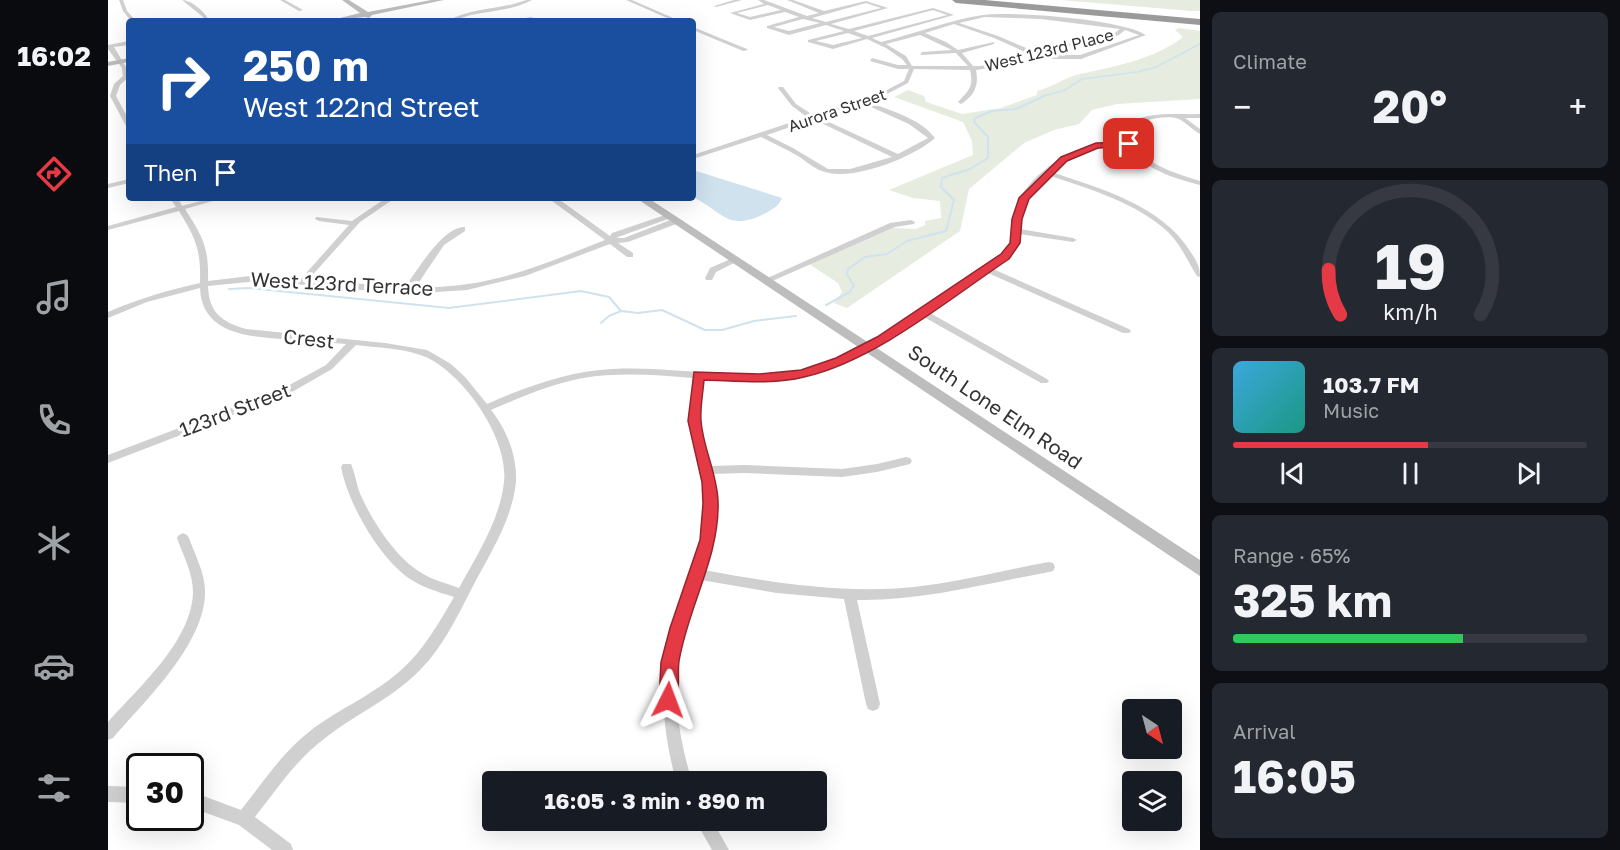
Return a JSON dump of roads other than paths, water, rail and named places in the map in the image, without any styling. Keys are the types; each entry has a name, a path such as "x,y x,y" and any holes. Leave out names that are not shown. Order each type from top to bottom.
{"highway":[{"path":"956,0 1200,22"},
{"path":"1011,0 1200,17"}],"street":[{"path":"121,0 124,11 131,18"},
{"path":"184,0 206,18"},
{"path":"282,0 301,9"},
{"path":"345,0 372,18"},
{"path":"346,18 441,0"},
{"path":"458,18 514,6 530,0"},
{"path":"542,0 570,0"},
{"path":"628,0 671,18"},
{"path":"716,6 735,0"},
{"path":"760,0 784,11 882,43 902,54 910,67"},
{"path":"789,0 824,13"},
{"path":"867,2 886,8 789,33 769,27 824,13 867,2"},
{"path":"768,4 732,13 745,19 752,19 784,11"},
{"path":"933,9 952,15 827,47 810,40 845,30 933,9"},
{"path":"882,43 987,15 1009,15 1124,28 1143,34 1134,40 1070,58 1051,57 1030,52 1002,39 955,24"},
{"path":"921,54 958,52 992,43 945,26"},
{"name":"West 123rd Place","path":"910,67 968,71 1030,52 1106,38 1118,34 1124,28"},
{"path":"696,29 745,50"},
{"path":"696,33 704,32"},
{"path":"921,33 941,41 958,52 973,69 975,82 968,96 961,102"},
{"path":"109,47 126,44"},
{"path":"121,45 126,59"},
{"path":"109,47 126,59"},
{"path":"108,64 126,59"},
{"path":"872,60 910,67"},
{"name":"West 123rd Place","path":"910,67 973,69"},
{"name":"Aurora Street","path":"696,156 898,88 908,79 910,67"},
{"path":"125,111 113,96 120,82 126,78"},
{"path":"108,82 120,82"},
{"path":"781,88 800,110 896,156"},
{"path":"762,135 788,147 822,169 834,173 850,172 896,156 929,141 932,137 917,126 862,101"},
{"path":"1200,116 1142,119 1129,124 1123,132 1129,144 1140,156 1155,166 1200,183"},
{"path":"1179,117 1200,132"},
{"path":"486,408 536,387 581,375 632,371 749,378 794,375 831,365 923,313 1011,250 1024,198 1064,159 1090,147 1129,144"},
{"path":"1048,173 1131,206 1160,222 1178,238 1199,272"},
{"path":"108,186 126,182"},
{"name":"Crest","path":"176,201 202,245 205,303 209,311 225,324 241,330 416,350 437,357 457,375 486,408 502,432 510,459 509,493 493,538 462,594 421,659 387,691 320,732 298,751 282,768 244,819"},
{"path":"108,228 207,201"},
{"path":"302,282 354,223 387,201"},
{"path":"556,201 630,255"},
{"name":"South Lone Elm Road","path":"646,201 868,346 1200,569"},
{"name":"West 123rd Terrace","path":"108,315 145,300 204,284 258,278 407,291 486,284 610,241 625,240 672,218"},
{"path":"319,219 354,223"},
{"path":"767,280 893,225 911,222"},
{"path":"407,291 441,243 462,229"},
{"path":"1017,231 1072,240"},
{"path":"709,278 713,270 736,260"},
{"path":"987,269 1126,331"},
{"path":"923,313 1044,381"},
{"name":"123rd Street","path":"108,459 288,390 329,367 353,343"},
{"path":"681,771 668,713 670,662 678,628 707,540 711,504 706,470 694,421 698,375"},
{"path":"706,470 753,469 842,473 906,461"},
{"path":"347,467 348,479 356,499 403,566 422,580 462,594"},
{"path":"108,733 178,649 197,611 199,591 183,538"},
{"path":"697,574 759,586 849,594 915,592 1049,567"},
{"path":"849,594 873,704"},
{"path":"108,794 126,795"},
{"path":"204,804 244,819 285,850"},
{"path":"710,831 721,850"}],"water":[{"path":"696,171 782,198 773,209 753,219 743,221 726,218 696,199"}],"waterway":[{"path":"1043,96 1065,90 1082,79 1137,72 1156,67 1200,44"},
{"path":"826,305 850,292 854,285 847,275 848,269 865,257 887,254 907,241 946,231 954,200 941,187 942,178 970,169 988,158 988,137 974,122 975,118 992,111 1016,109 1043,96"},
{"path":"229,289 248,288 449,308 581,291 609,297 621,311"},
{"path":"621,311 638,313 662,310 705,330 722,330 754,321 796,316"},
{"path":"601,323 609,316 621,311"}]}
